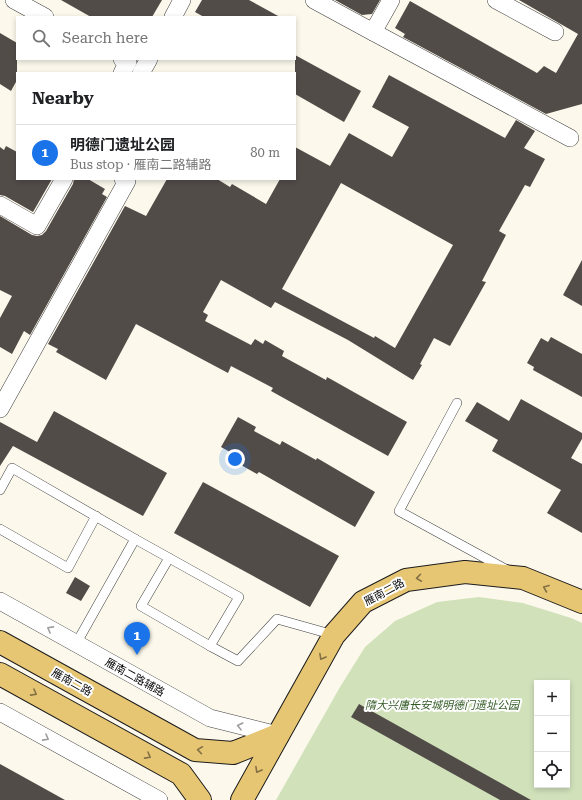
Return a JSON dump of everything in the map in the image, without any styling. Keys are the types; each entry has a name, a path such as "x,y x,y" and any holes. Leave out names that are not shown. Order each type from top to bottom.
{"main road":[{"name":"雁南二路","path":"242,800 334,635 363,602 406,580 465,572 522,578 582,602"},
{"name":"雁南二路","path":"0,642 195,750 233,752 278,736"},
{"path":"0,674 181,774 200,800"}],"street":[{"path":"14,0 43,16"},
{"path":"174,16 182,0"},
{"path":"314,0 570,138"},
{"path":"373,32 391,0"},
{"path":"496,0 555,32"},
{"path":"123,72 128,62 124,60"},
{"path":"142,72 148,60"},
{"path":"0,205 38,226 63,180"},
{"path":"0,409 126,181 124,180"},
{"name":"雁南二路辅路","path":"0,602 210,718 278,736"},
{"path":"0,712 158,800"}],"lane":[{"path":"458,403 399,511 522,578"},
{"path":"0,490 12,468 239,597 210,646"},
{"path":"0,529 68,568 96,516"},
{"path":"76,644 135,539"},
{"path":"169,558 141,606 238,661 277,619 334,635"}],"green space":[{"name":"隋大兴唐长安城明德门遗址公园","path":"479,597 523,603 571,618 582,623 582,800 276,800 340,687 365,647 395,621 437,602"}],"building":[{"path":"61,0 162,0 153,16 89,16"},
{"path":"202,0 249,0 278,16 202,16 195,12"},
{"path":"335,0 380,0 372,14 362,15"},
{"path":"519,0 582,0 582,104 546,114 403,37 405,34 395,28 410,1 537,73 544,66 556,73 578,34"},
{"path":"0,33 16,42 17,72 16,82 11,91 0,84"},
{"path":"296,56 361,91 344,122 296,95"},
{"path":"389,75 505,138 516,120 535,131 524,148 545,159 530,187 525,185 499,231 506,235 482,281 486,282 450,346 434,338 420,364 422,365 413,380 348,340 275,302 271,308 221,280 203,312 208,315 205,321 251,345 255,339 263,344 265,340 284,351 282,356 326,380 327,377 407,422 388,456 271,391 273,388 231,366 228,373 136,324 106,380 56,352 58,349 48,344 125,206 146,216 166,180 219,180 230,187 232,184 266,204 279,180 296,180 296,148 330,166 349,133 392,157 409,127 372,107","holes":["341,183 453,245 395,348 375,336 374,338 282,289"]},
{"path":"6,146 16,151 16,180 51,180 33,212 5,196 0,195 0,147 4,150"},
{"path":"74,180 90,180 105,189 102,194 107,197 30,335 24,331 12,354 0,347 0,318 12,296 0,290 0,216 32,235 42,235 46,231 73,184"},
{"path":"582,260 582,306 563,295"},
{"path":"551,337 582,354 582,397 533,370 534,367 527,363 541,338 548,342"},
{"path":"521,399 582,433 582,439 571,458 582,464 582,533 547,513 561,490 492,451 498,440 465,421 477,402 509,421"},
{"path":"54,411 167,473 143,516 13,446 0,466 0,422 37,442"},
{"path":"238,417 256,427 254,431 280,445 282,441 316,460 317,458 375,492 355,527 259,472 257,474 227,457 230,452 221,447"},
{"path":"203,482 339,556 310,607 174,533"},
{"path":"75,577 90,586 81,601 66,593"},
{"path":"359,704 531,800 500,800 351,717"},
{"path":"0,764 65,800 0,800"}],"place":[{"name":"明德门遗址公园","path":"137,655"}]}
